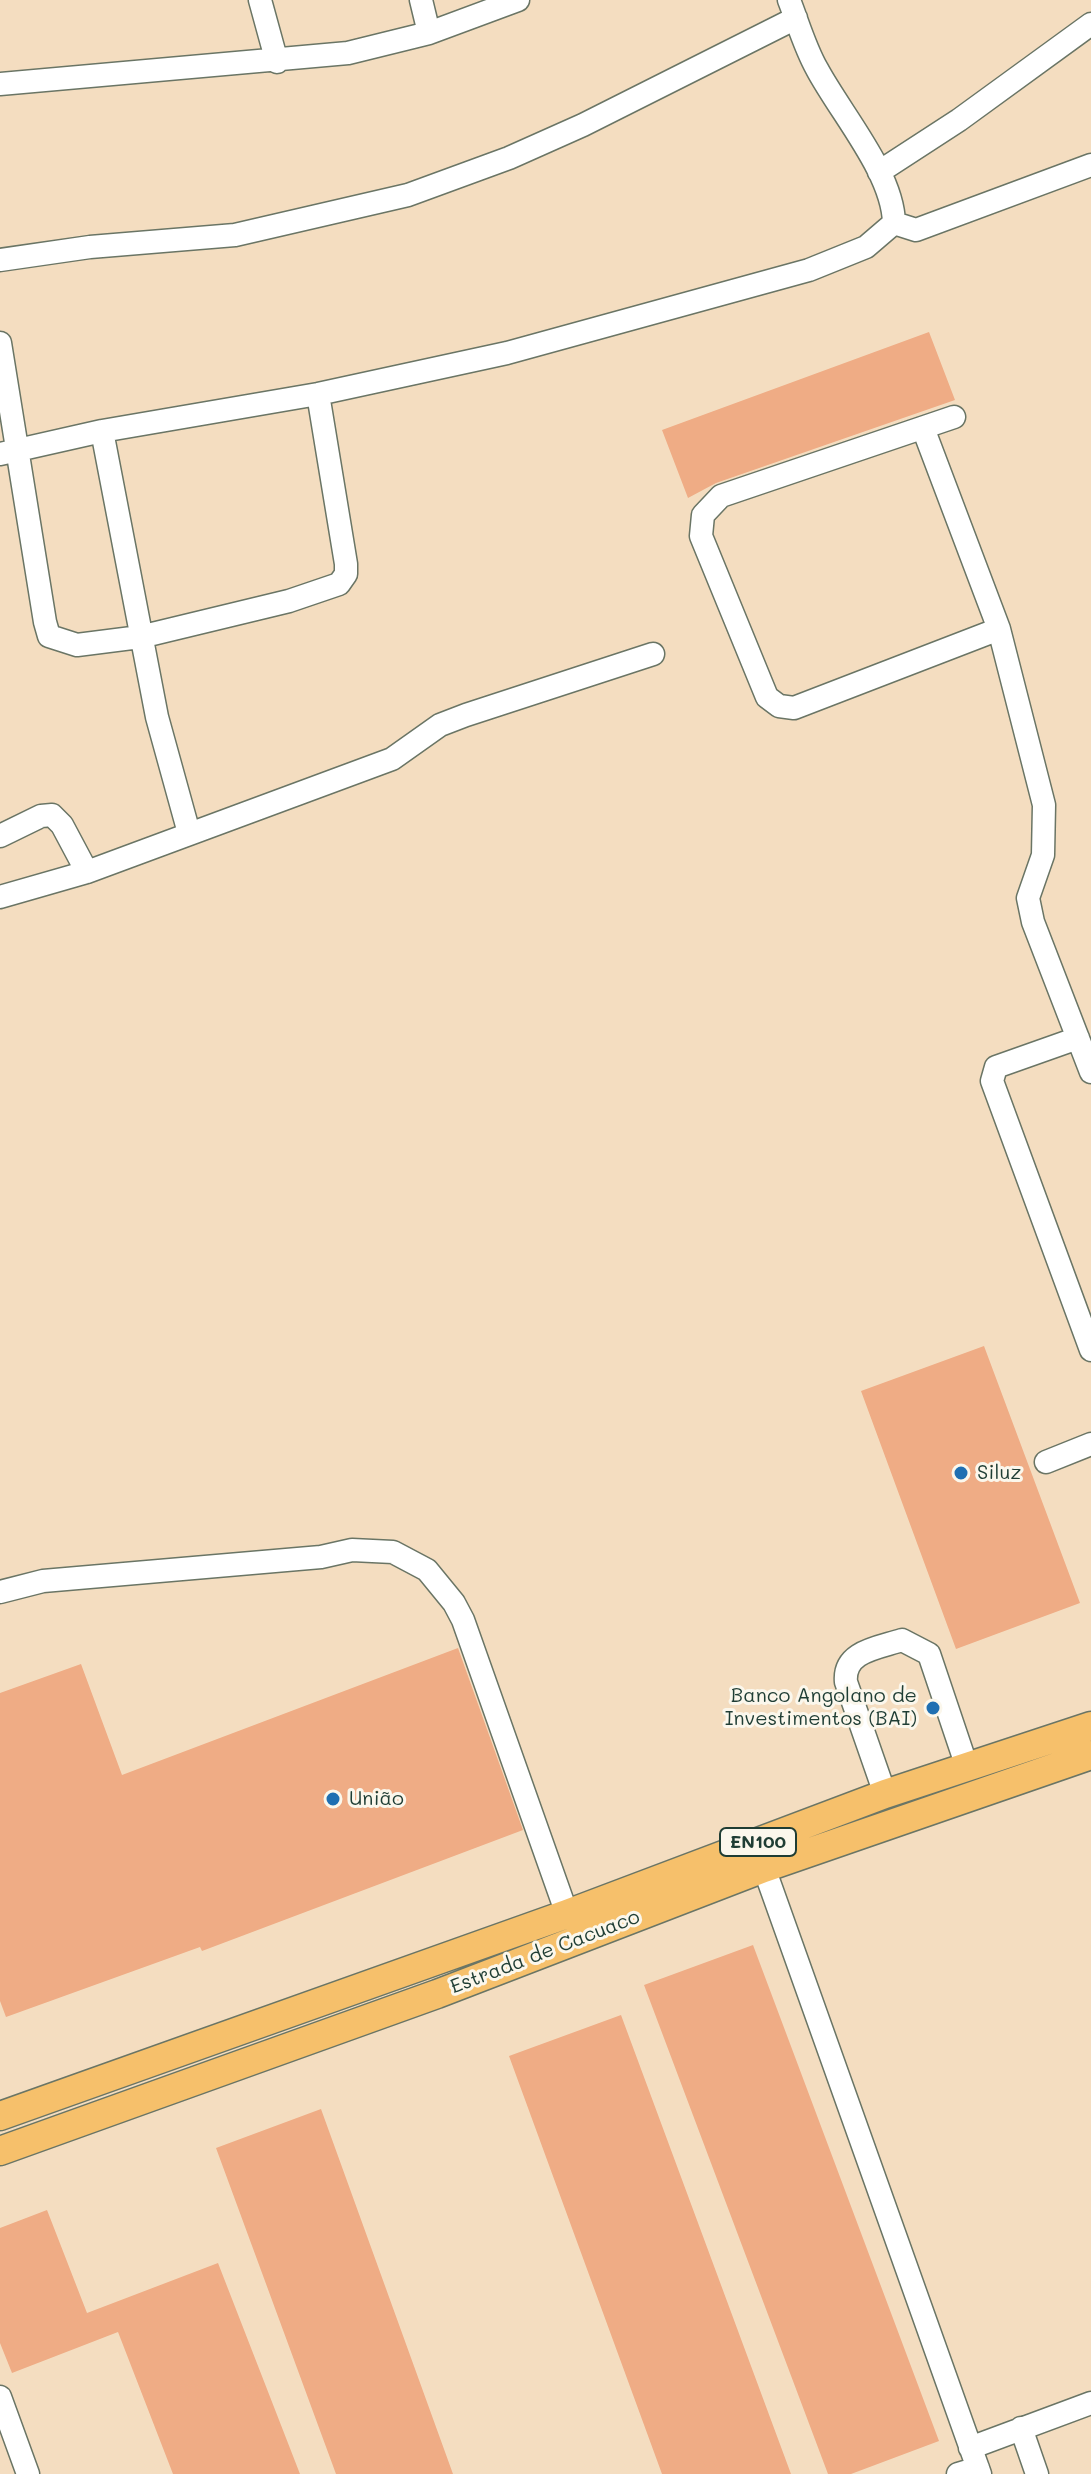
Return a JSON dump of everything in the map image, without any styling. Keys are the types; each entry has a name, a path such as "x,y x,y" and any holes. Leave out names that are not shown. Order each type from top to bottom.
{"main road":[{"name":"Estrada de Cacuaco","path":"0,2116 567,1914 885,1794 1091,1726"},
{"name":"Estrada de Cacuaco","path":"0,2151 423,2000 764,1868 1091,1755"}],"street":[{"path":"260,0 277,62"},
{"path":"421,0 429,33"},
{"path":"0,84 277,62 348,53 429,33 518,0"},
{"path":"0,260 90,247 235,235 408,195 571,130 792,9 814,65 879,172 894,205 894,223 866,247 794,274 507,353 318,394 102,431 9,452"},
{"path":"879,172 959,120 1091,24"},
{"path":"894,223 916,230 1091,165"},
{"path":"0,343 9,452 49,636 77,645 140,637 289,601 339,584 346,574 346,564 318,394"},
{"path":"954,417 721,496 703,515 701,536 767,697 779,706 794,708 999,629"},
{"path":"923,428 999,629 1044,805 1043,855 1028,898 1033,922 1091,1072"},
{"path":"102,431 140,637 189,833"},
{"path":"0,897 87,872 392,759 440,725 466,715 653,654"},
{"path":"0,836 41,816 52,815 62,825 87,872"},
{"path":"1078,1038 996,1067 992,1081 1091,1350"},
{"path":"1046,1462 1091,1444"},
{"path":"0,1592 43,1581 321,1557 352,1550 376,1549 411,1559 427,1570 463,1620 567,1914"},
{"path":"885,1794 846,1682 845,1669 852,1657 902,1640 929,1654 967,1767"},
{"path":"764,1868 972,2466 1021,2428 1091,2403"},
{"path":"0,2397 28,2474"},
{"path":"1021,2428 1037,2474"}],"building":[{"path":"929,332 955,400 716,483 688,498 662,430"},
{"name":"Siluz","path":"984,1346 1080,1603 956,1649 861,1391"},
{"path":"458,1648 523,1830 202,1951 200,1947 6,2017 0,2001 0,1693 81,1664 122,1775"},
{"path":"753,1945 939,2441 851,2474 828,2474 644,1985"},
{"path":"621,2015 791,2474 662,2474 509,2056"},
{"path":"321,2109 453,2474 336,2474 216,2148"},
{"path":"47,2210 87,2313 218,2263 300,2474 173,2474 118,2332 12,2373 0,2343 0,2228"}],"place":[{"name":"Siluz","path":"961,1473"},
{"name":"Banco Angolano de Investimentos (BAI)","path":"933,1708"},
{"name":"União","path":"333,1799"}]}
